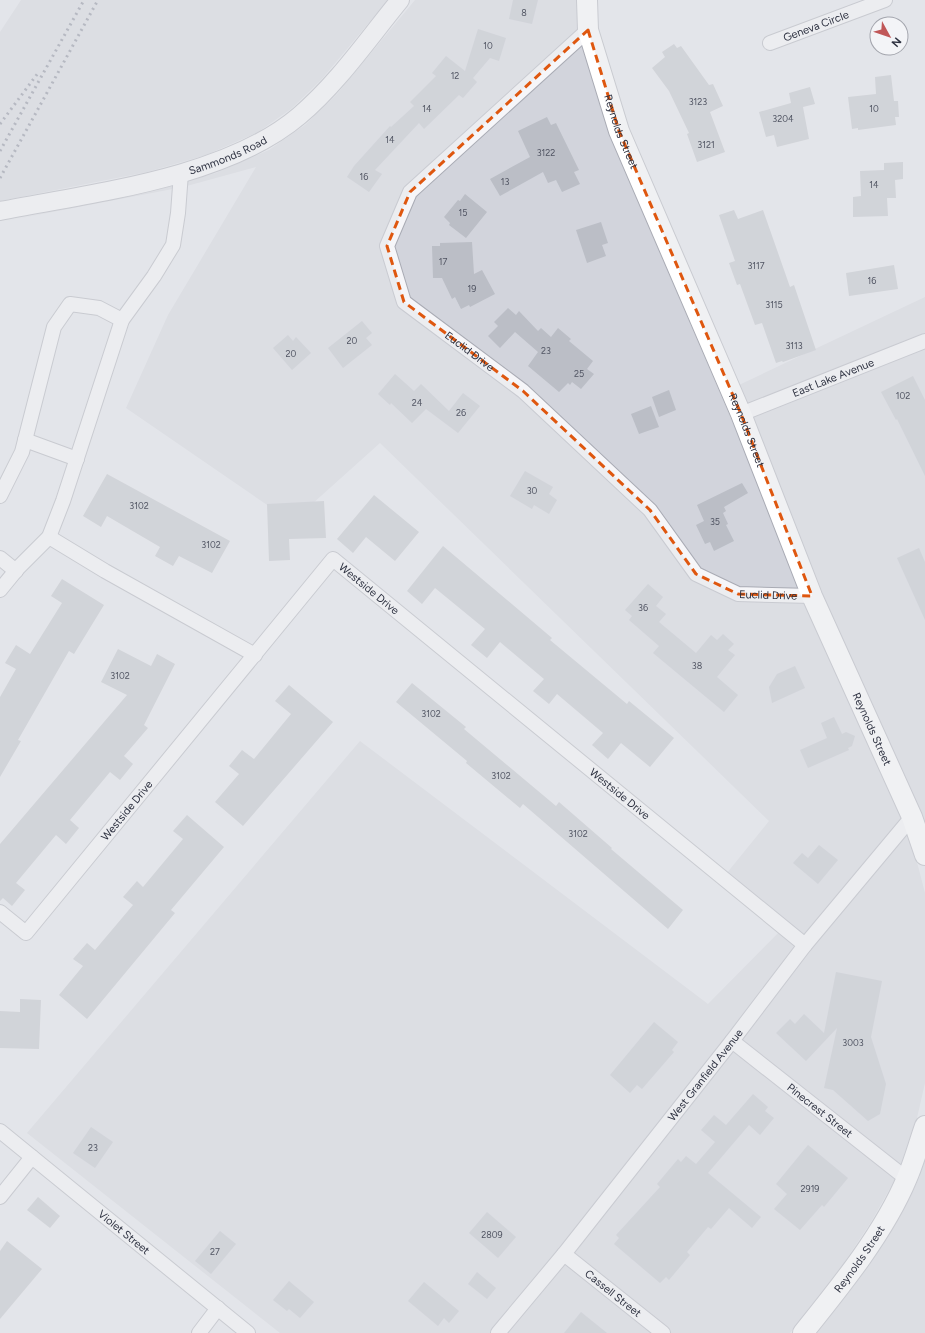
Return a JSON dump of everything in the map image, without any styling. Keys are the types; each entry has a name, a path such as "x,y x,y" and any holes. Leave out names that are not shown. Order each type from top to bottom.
{"main road":[{"name":"Reynolds Street","path":"587,0 588,30 618,131 741,414 812,596 912,817 925,856"},
{"name":"Reynolds Street","path":"803,1333 845,1282 880,1228 907,1179 925,1126"}],"street":[{"name":"Sammonds Road","path":"0,211 150,182 211,164 264,141 298,117 329,87 400,0"},
{"name":"Geneva Circle","path":"770,43 885,0"},
{"name":"Euclid Drive","path":"588,30 410,192 387,246 404,302 523,391 650,510 696,574 738,594 812,596"},
{"path":"0,590 16,571 49,538 77,459 122,320 154,276 173,245 178,213 181,173"},
{"path":"0,496 22,452 54,328 70,304 99,308 122,320"},
{"name":"East Lake Avenue","path":"741,414 925,341"},
{"path":"25,440 77,459"},
{"path":"49,538 254,654"},
{"path":"0,558 16,571"},
{"name":"Westside Drive","path":"0,912 26,933 333,559 806,945"},
{"name":"West Granfield Avenue","path":"498,1333 564,1254 806,945 912,817"},
{"name":"Pinecrest Street","path":"732,1041 907,1179"},
{"name":"Violet Street","path":"0,1131 248,1333"},
{"name":"Reynolds Street","path":"907,1179 925,1155"},
{"path":"0,1197 32,1157"},
{"name":"Cassell Street","path":"564,1254 663,1333"},
{"path":"199,1333 218,1308"}],"highlighted area":[{"path":"588,30 619,131 741,414 812,596 738,594 696,574 650,510 523,391 404,302 387,246 410,192"}],"shaded area":[{"path":"21,0 388,0 321,80 291,109 258,132 206,155 147,172 0,201 0,32"},
{"path":"415,0 578,0 579,32 609,134 903,819 918,866 925,893 925,1083 917,1118 898,1174 871,1222 836,1275 790,1333 280,1333 27,1133 360,741 708,1004 784,927 718,884 769,821 380,443 292,522 126,408 168,315 256,167 183,187 0,222 154,191 216,173 269,150 305,125 337,94"},
{"path":"925,297 925,826 821,594 739,385"},
{"path":"925,1158 925,1333 817,1333 853,1287 889,1234 913,1191 920,1176 919,1175"}],"building":[{"path":"513,0 538,0 532,24 509,19"},
{"path":"478,29 506,38 499,61 490,58 473,78 477,82 463,98 459,95 424,129 419,123 375,170 382,174 369,192 347,177 354,166 390,126 391,127 414,106 410,102 436,76 432,73 446,56 465,71"},
{"path":"674,44 677,48 681,46 709,85 713,84 723,106 710,112 725,152 697,162 687,134 689,133 669,91 652,68 665,57 662,52"},
{"path":"891,75 894,101 898,101 899,117 895,117 896,125 858,130 858,128 852,129 848,97 876,94 875,77"},
{"path":"810,87 815,104 803,107 809,139 777,147 774,135 766,137 759,112 791,103 789,93"},
{"path":"547,117 551,125 556,123 579,170 574,172 580,184 562,192 556,180 548,183 543,172 500,196 490,179 530,157 518,131"},
{"path":"903,162 903,179 895,180 896,198 887,198 888,216 853,217 853,197 861,196 860,171 884,170 884,163"},
{"path":"465,194 487,212 466,238 449,225 450,223 444,217"},
{"path":"734,210 738,219 763,210 790,287 794,285 816,350 783,362 776,363 762,323 755,325 740,284 737,285 729,263 735,261 719,215"},
{"path":"601,222 608,243 602,245 606,256 587,263 576,230"},
{"path":"472,242 474,274 482,270 495,294 470,307 469,305 461,309 455,297 452,299 442,278 433,278 432,246 440,246 440,243"},
{"path":"894,265 898,289 849,296 846,273"},
{"path":"508,308 516,315 519,311 538,331 541,328 551,337 558,328 571,339 569,341 593,361 587,369 594,374 581,389 572,382 570,385 568,383 559,392 528,366 538,352 515,332 500,348 488,336 498,326 494,322"},
{"path":"362,321 372,333 366,338 372,345 343,368 328,348"},
{"path":"288,335 293,341 296,337 311,353 292,370 273,348"},
{"path":"395,374 414,391 421,384 449,411 463,393 480,406 458,433 426,409 412,423 391,403 390,405 378,394"},
{"path":"913,376 925,400 925,476 897,419 896,420 881,392"},
{"path":"669,390 676,410 659,417 652,397"},
{"path":"651,406 659,427 639,434 631,414"},
{"path":"525,471 553,487 549,494 557,500 549,514 534,505 532,509 510,496"},
{"path":"107,474 230,541 212,573 179,556 173,566 155,556 160,547 107,516 101,527 83,516"},
{"path":"742,483 748,493 724,507 726,511 723,513 728,524 726,525 734,541 714,551 710,542 705,544 696,525 704,521 697,505"},
{"path":"374,495 419,532 395,561 366,537 353,553 337,539"},
{"path":"324,501 326,538 289,539 290,560 269,561 267,504"},
{"path":"443,546 552,638 550,640 627,704 629,701 674,738 650,767 621,743 608,759 592,745 603,733 557,694 549,704 533,691 544,679 500,642 487,658 471,645 485,629 435,588 422,604 407,591"},
{"path":"919,548 925,562 925,620 897,558"},
{"path":"62,579 104,605 74,654 69,651 18,740 21,741 0,777 0,697 16,669 5,663 16,645 30,654 62,603 51,596"},
{"path":"648,584 663,597 656,606 666,614 659,622 696,653 711,635 717,640 723,634 734,644 728,650 735,655 717,677 738,695 724,712 653,653 659,646 629,620 632,616 625,610"},
{"path":"118,649 151,666 157,654 175,664 144,725 148,728 124,756 133,764 120,780 110,772 70,820 79,828 66,844 56,835 16,883 25,890 12,906 3,898 0,901 0,844 127,695 101,682"},
{"path":"795,666 805,688 772,703 769,687 777,674"},
{"path":"412,683 466,727 464,729 556,806 559,802 612,848 611,849 683,910 668,929 523,804 520,808 466,763 467,761 396,702"},
{"path":"289,685 333,722 243,826 215,802 239,774 229,766 242,750 254,759 291,714 275,701"},
{"path":"834,717 842,734 846,732 855,736 852,746 848,748 849,750 808,768 800,750 827,738 821,723"},
{"path":"187,815 224,847 171,910 175,913 87,1019 59,995 83,966 73,959 87,943 95,950 133,905 123,897 137,881 143,887 183,839 173,831"},
{"path":"819,845 838,860 818,884 793,863 802,853 808,858"},
{"path":"836,972 882,981 871,1037 886,1084 880,1114 868,1121 833,1090 824,1088 837,1028 806,1061 776,1033 790,1019 795,1024 804,1014 824,1033"},
{"path":"20,999 41,1000 39,1049 0,1048 0,1011 20,1012"},
{"path":"654,1022 678,1042 672,1050 674,1052 642,1089 637,1085 630,1093 610,1075"},
{"path":"753,1094 768,1107 765,1111 774,1118 760,1135 749,1125 708,1173 761,1217 752,1228 729,1208 711,1229 708,1227 687,1252 690,1255 669,1280 666,1277 660,1283 614,1244 619,1238 616,1235 660,1187 657,1184 678,1159 681,1162 686,1156 696,1164 715,1142 701,1130 714,1115 726,1125"},
{"path":"91,1127 113,1142 95,1168 73,1153"},
{"path":"808,1145 848,1178 824,1207 822,1205 800,1230 774,1209 787,1194 776,1184"},
{"path":"38,1197 60,1216 50,1228 27,1210"},
{"path":"487,1212 516,1237 498,1258 469,1233"},
{"path":"220,1231 236,1244 211,1274 195,1261"},
{"path":"7,1241 42,1269 0,1319 0,1251"},
{"path":"477,1272 496,1288 487,1299 468,1284"},
{"path":"289,1281 314,1302 300,1318 289,1309 287,1311 273,1300"},
{"path":"424,1282 459,1311 449,1323 444,1318 438,1326 408,1301"},
{"path":"581,1312 607,1333 564,1333"}],"railway":[{"path":"0,151 84,0"},
{"path":"0,178 98,0"},
{"path":"0,124 38,73"}]}
